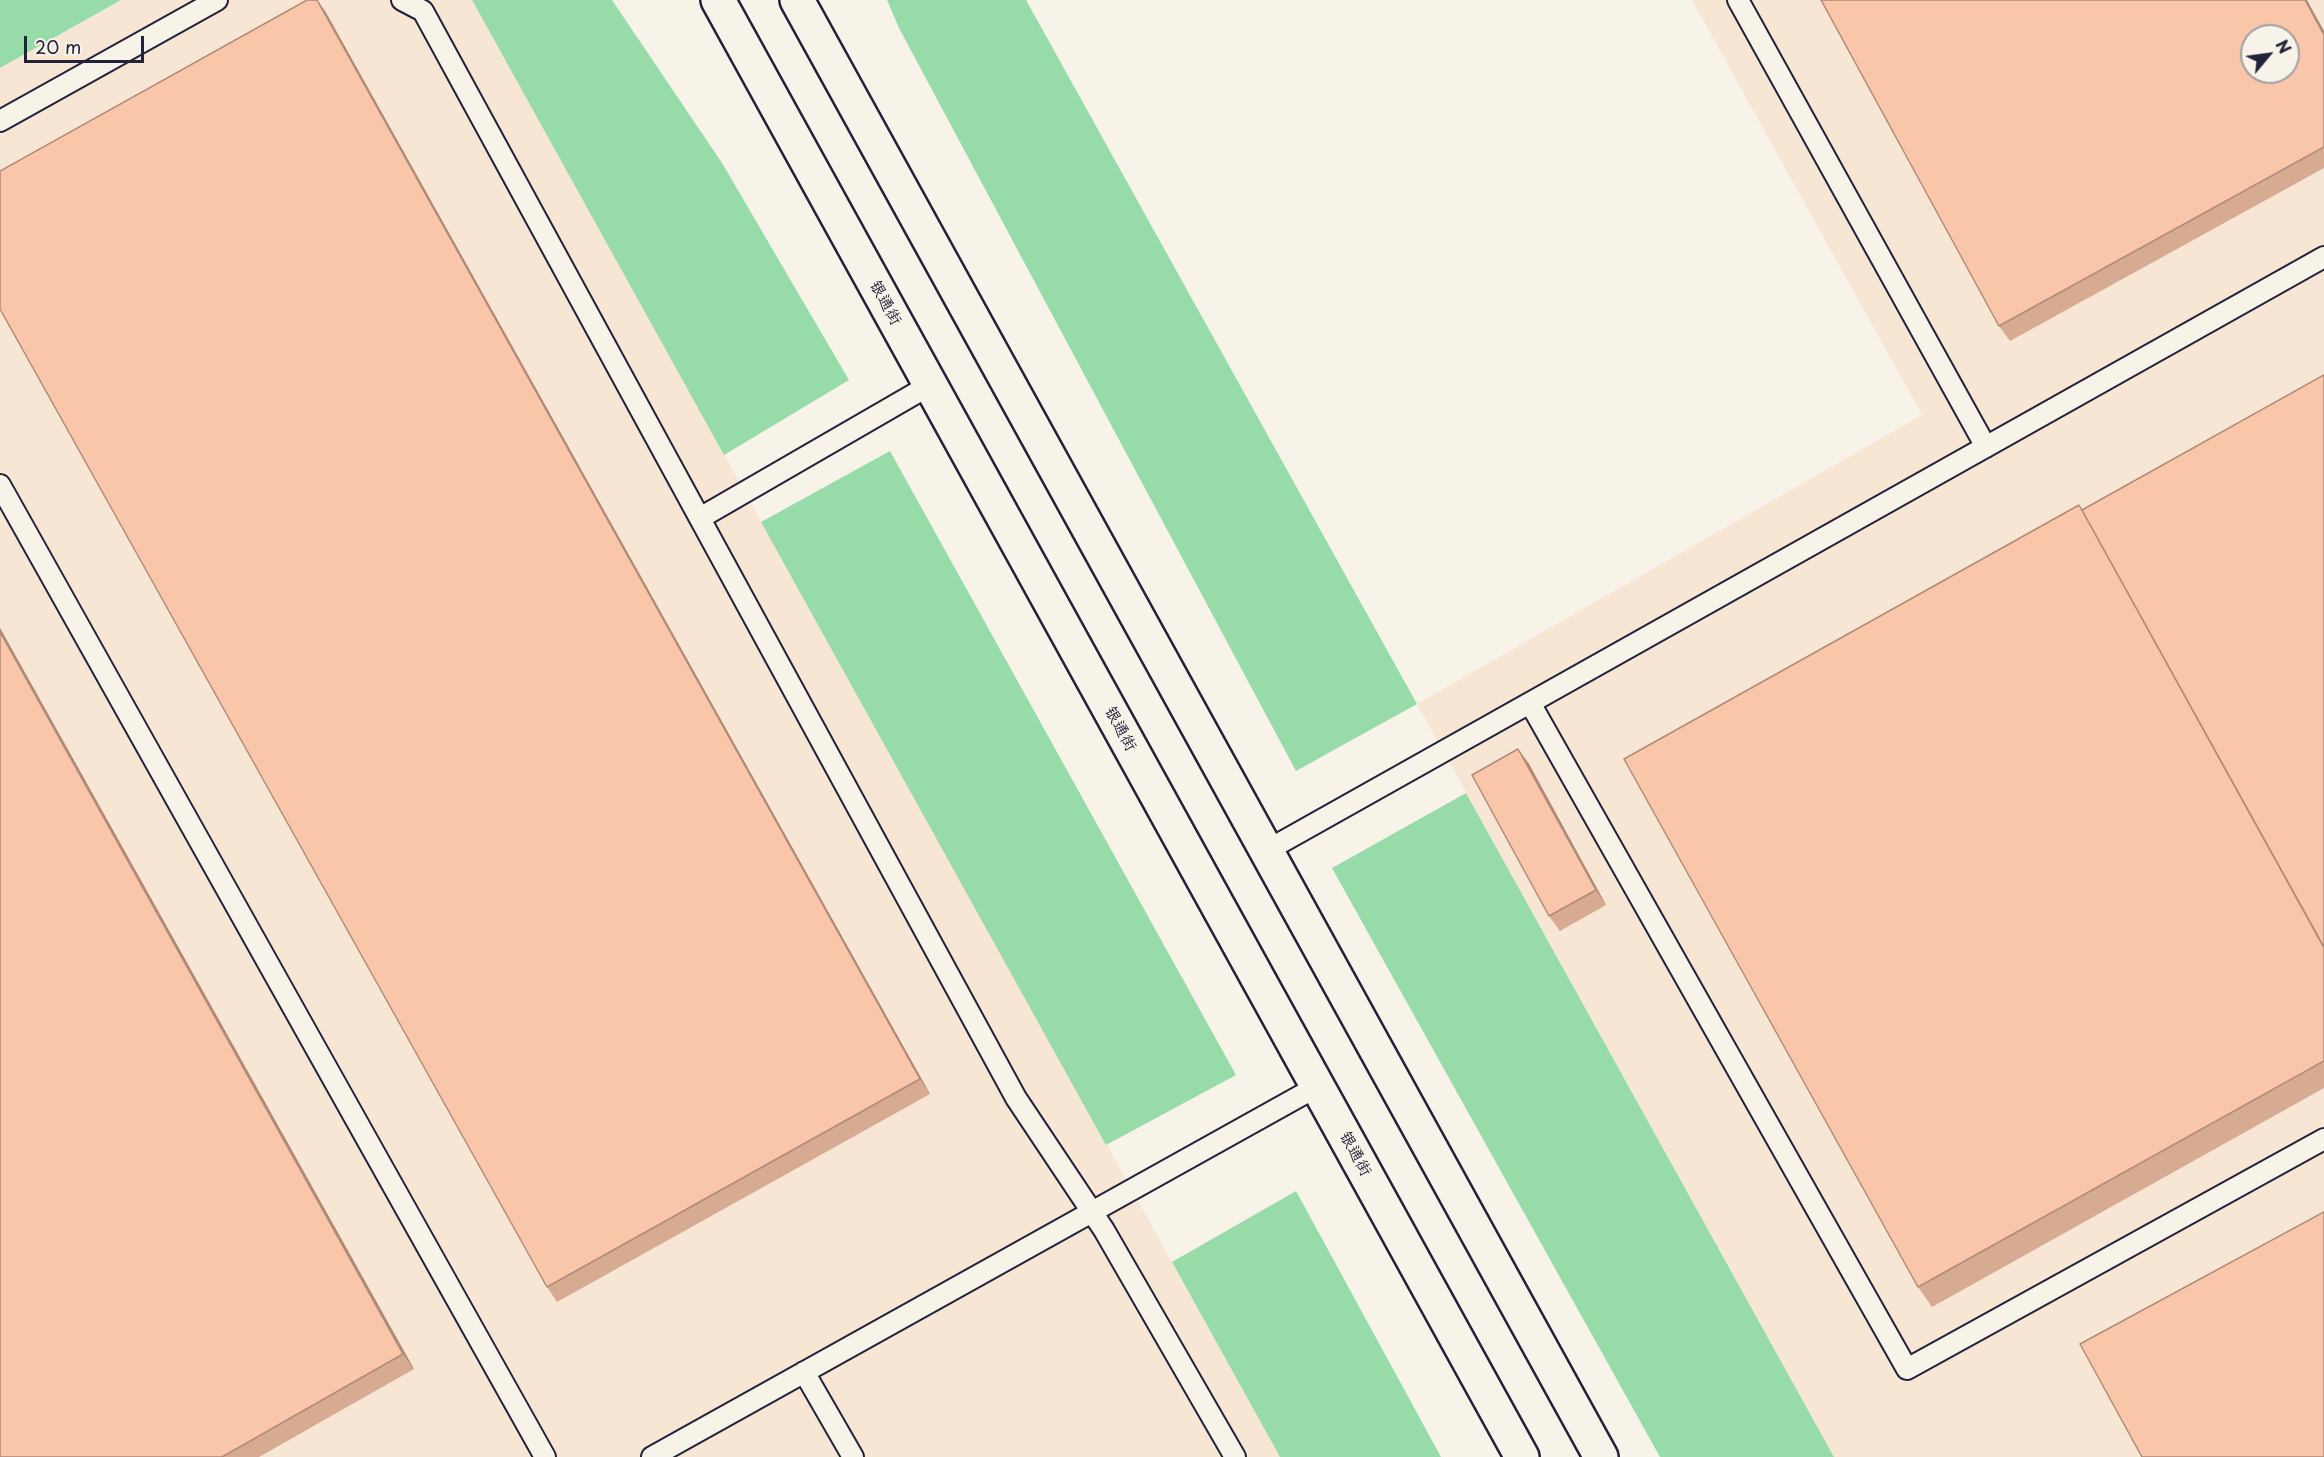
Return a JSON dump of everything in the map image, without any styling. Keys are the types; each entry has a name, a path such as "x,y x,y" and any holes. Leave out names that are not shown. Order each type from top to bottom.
{"street":[{"name":"银通街","path":"718,0 1522,1457"},
{"path":"797,0 1601,1457"}],"lane":[{"path":"0,121 217,0"},
{"path":"402,0 423,10 1016,1098 1092,1212 1235,1457"},
{"path":"1738,0 1986,447"},
{"path":"1266,851 2324,257"},
{"path":"700,518 930,385"},
{"path":"0,485 545,1457"},
{"path":"1530,703 1907,1369 2324,1139"},
{"path":"652,1457 1317,1086"},
{"path":"804,1372 853,1457"}],"shaded area":[{"path":"121,0 472,0 1280,1457 0,1457 0,68"},
{"path":"1692,0 2324,0 2324,1457 1834,1457 1417,704 1922,415"}],"green space":[{"path":"0,0 121,0 0,68"},
{"path":"472,0 612,0 722,163 849,380 724,455"},
{"path":"887,0 1026,0 1417,704 1296,771 899,28"},
{"path":"890,451 1236,1075 1106,1145 761,522"},
{"path":"1466,793 1834,1457 1660,1457 1332,868"},
{"path":"1296,1191 1441,1457 1280,1457 1172,1262"}],"building":[{"path":"307,0 317,0 920,1079 547,1287 0,309 0,171"},
{"path":"1821,0 2305,0 2324,35 2324,147 1999,326"},
{"path":"2324,375 2324,947 2082,510"},
{"path":"2079,505 2324,948 2324,1061 1918,1287 1624,759"},
{"path":"0,632 403,1354 222,1457 0,1457"},
{"path":"1518,749 1596,890 1549,916 1472,775"},
{"path":"2324,1212 2324,1457 2142,1457 2080,1344"}]}
